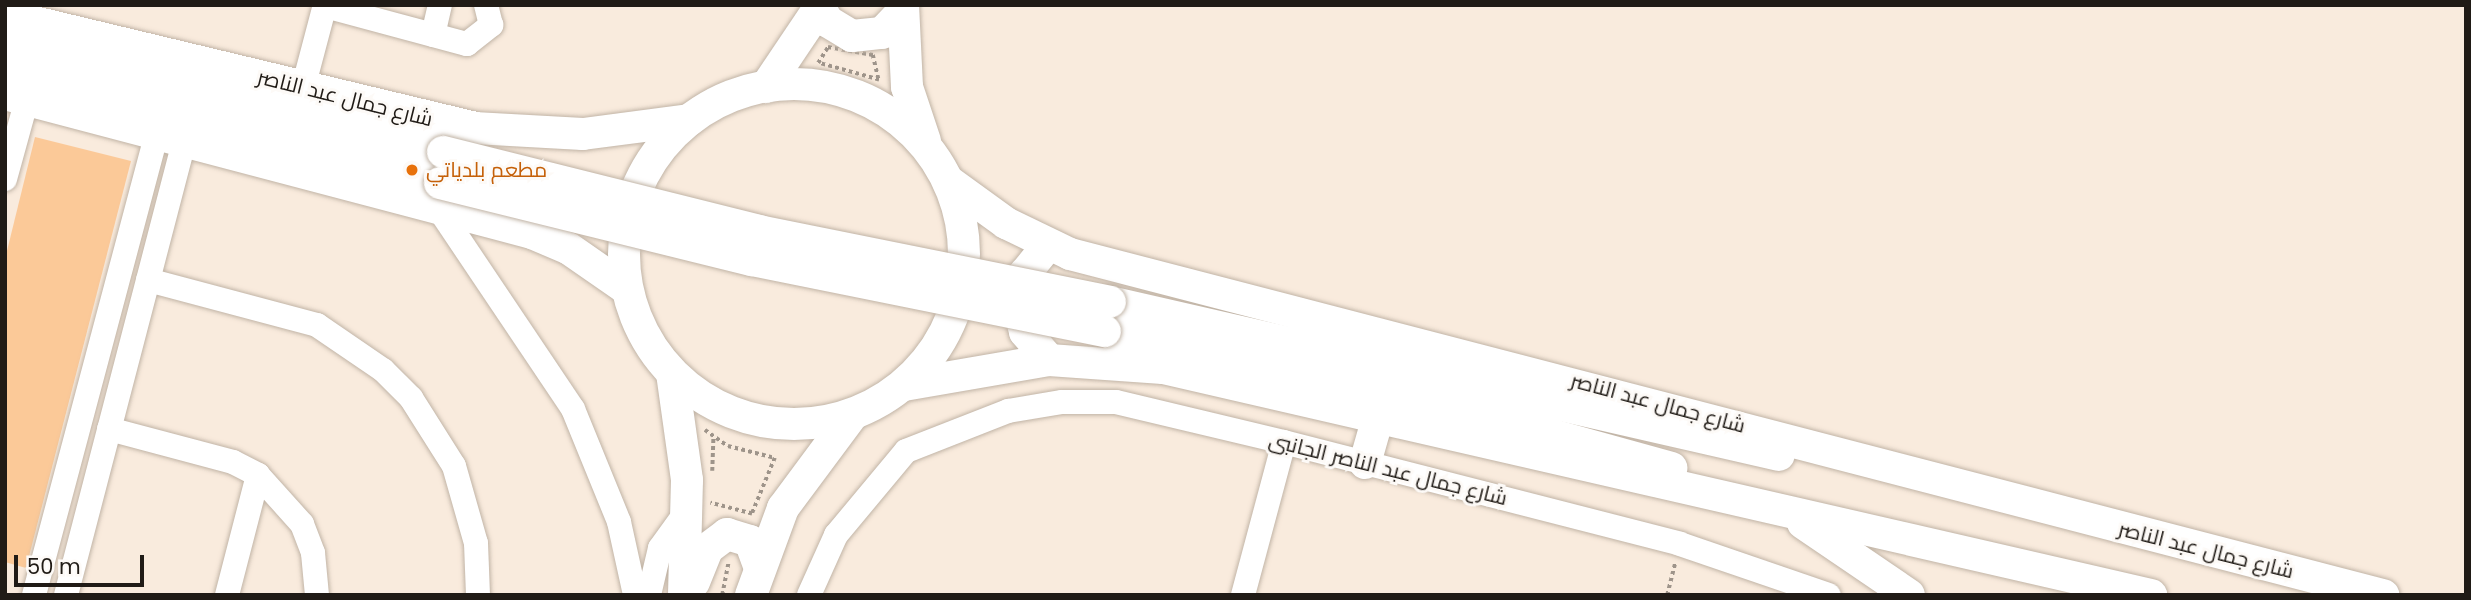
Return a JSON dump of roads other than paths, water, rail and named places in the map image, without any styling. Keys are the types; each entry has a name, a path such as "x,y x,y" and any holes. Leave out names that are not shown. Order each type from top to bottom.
{"main road":[{"path":"766,87 820,6 838,31 868,37 882,33 903,8"},
{"path":"755,580 797,482 852,415 904,385 941,343 961,291 964,235 948,181 930,151 907,87 903,8"},
{"name":"شارع جمال عبد الناصر","path":"5,15 474,128 546,135 619,132 690,120"},
{"path":"5,40 440,181 547,239 627,289"},
{"path":"5,69 440,181"},
{"path":"852,415 788,425 756,420 716,405 672,373 637,320 627,289 625,235 639,183 690,120 726,99 766,87 844,92 892,115 930,151"},
{"path":"16,96 171,137 745,228 1108,316 1567,435 1787,512 1909,595"},
{"path":"546,135 561,159 566,186 561,214 547,239"},
{"name":"شارع جمال عبد الناصر","path":"948,181 1048,245 1710,415 1977,492 2383,595"},
{"path":"1048,245 1024,273 1019,309 1025,332 1049,360"},
{"path":"1108,316 1743,448 1977,492"},
{"path":"904,385 1049,360 1163,368 1377,421 2151,595"},
{"path":"672,373 700,500 684,592"},
{"path":"1365,463 1377,421"},
{"path":"684,592 712,542 727,534 750,541 755,580"}],"street":[{"path":"433,35 440,5"},
{"path":"303,88 325,6 373,12 433,35 477,42 491,26 485,5"},
{"path":"5,180 16,96"},
{"path":"66,595 148,280 171,137"},
{"path":"34,595 171,137"},
{"path":"440,181 573,409 619,522 635,595"},
{"path":"148,280 317,325 383,370 411,398 454,466 476,543 478,595"},
{"name":"شارع جمال عبد الناصر الجانبى","path":"809,595 836,535 906,451 942,433 1062,402 1116,402 1680,544 1829,595"},
{"path":"109,429 233,462 258,475 302,524 313,553 317,595"},
{"path":"1244,595 1283,442"},
{"path":"227,595 258,475"},
{"path":"649,595 660,548 700,500"}],"place":[{"name":"مطعم بلدياتي","path":"412,170"}]}
